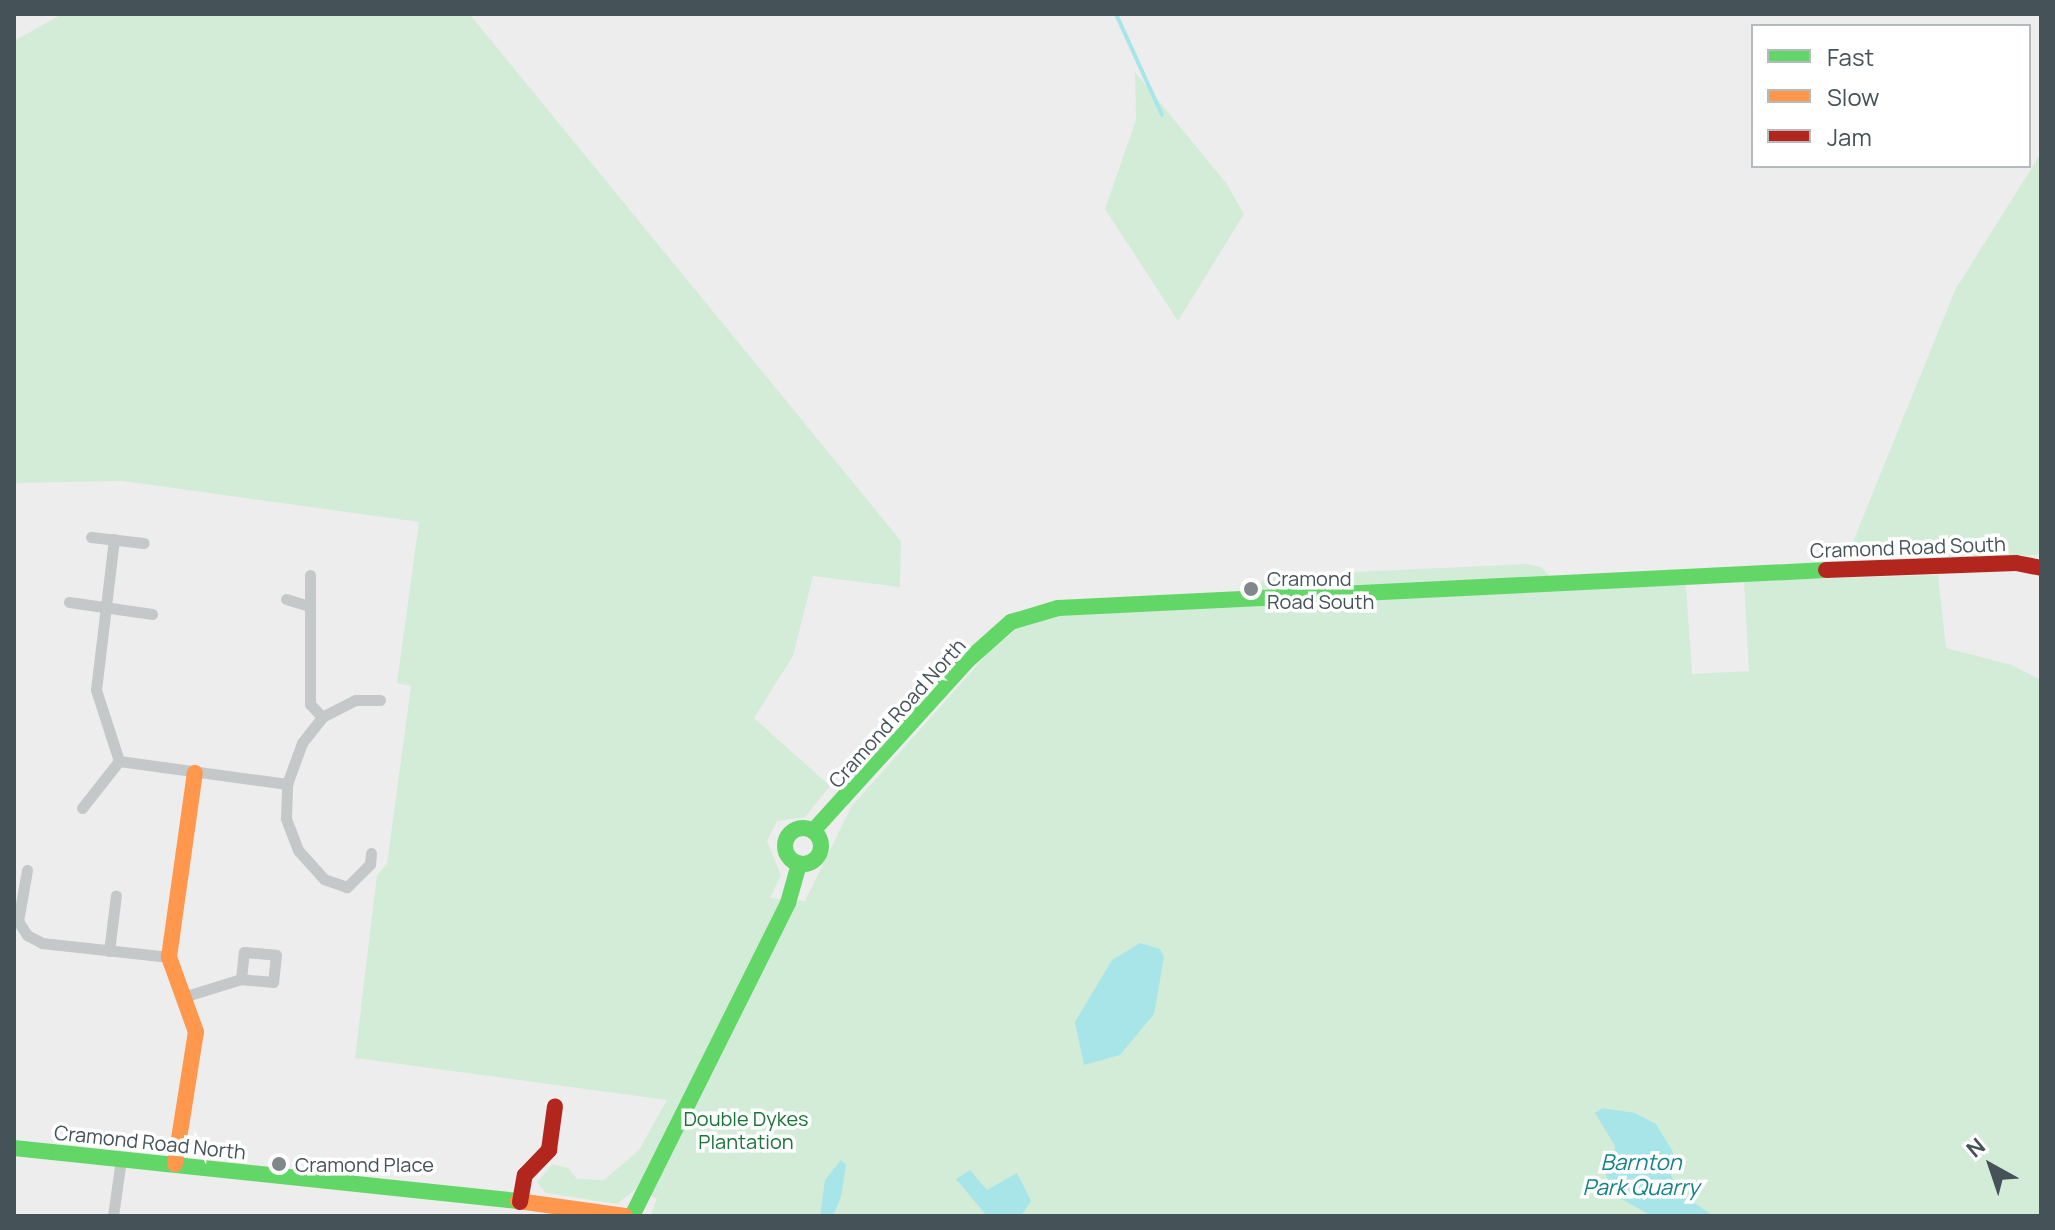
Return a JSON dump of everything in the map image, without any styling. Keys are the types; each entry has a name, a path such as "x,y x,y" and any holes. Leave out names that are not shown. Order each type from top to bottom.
{"street":[{"path":"91,537 144,543"},
{"path":"114,539 96,690 119,761"},
{"name":"Cramond Road South","path":"1011,622 1089,604 1879,567 2016,563 2041,568"},
{"path":"310,575 310,704 322,717"},
{"path":"286,599 309,606"},
{"path":"69,602 152,614"},
{"name":"Cramond Road North","path":"813,831 967,661 1011,622"},
{"path":"371,853 370,864 347,887 324,879 298,850 286,818 287,784 302,743 322,717 355,700 380,700"},
{"path":"119,761 287,784"},
{"path":"82,808 119,761"},
{"path":"175,1164 196,1032 169,957 195,773"},
{"path":"796,830 813,831 819,839 819,855 799,864 787,855 786,841 796,830"},
{"path":"632,1216 788,903 799,864"},
{"path":"27,870 18,921 27,935 42,943 169,957"},
{"path":"109,951 116,895"},
{"path":"183,997 241,979"},
{"path":"520,1202 525,1175 549,1150 555,1106"},
{"name":"Cramond Road North","path":"14,1148 625,1216"},
{"path":"113,1216 121,1159"}],"green space":[{"name":"Double Dykes Plantation","path":"62,14 471,16 901,541 900,587 813,576 793,656 754,718 830,786 805,817 777,821 767,841 781,875 770,898 805,901 851,807 989,652 1031,617 1251,600 1259,583 1270,576 1527,564 1541,567 1561,588 1686,585 1692,674 1749,671 1744,581 1938,575 1946,648 2012,665 2041,680 2041,1216 650,1216 657,1199 637,1188 617,1204 546,1193 537,1182 553,1164 568,1168 577,1179 604,1180 639,1150 667,1100 355,1058 377,875 387,864 411,686 397,683 419,522 123,481 14,483 14,41"},
{"path":"1135,72 1226,183 1244,214 1178,321 1105,209 1136,120"},
{"path":"2041,153 2041,555 1846,559 1955,290"}],"water":[{"path":"1140,943 1160,949 1164,957 1154,1014 1120,1055 1084,1065 1075,1022 1112,960"},
{"name":"Barnton Park Quarry","path":"1602,1108 1635,1113 1656,1124 1673,1152 1671,1176 1686,1197 1713,1216 1652,1216 1618,1197 1605,1174 1614,1162 1615,1146 1595,1113"},
{"path":"841,1160 846,1165 841,1197 833,1216 820,1216 825,1180"},
{"path":"970,1170 987,1190 1017,1173 1031,1201 1021,1216 987,1216 956,1179"}],"waterway":[{"path":"1116,14 1162,115"}],"traffic: fast":[{"path":"813,831 967,661 1011,622 1058,608 1826,570"},
{"path":"803,828 816,833 821,846 816,859 803,864 790,859 785,846 790,833 803,828"},
{"path":"632,1216 788,903 799,864"},
{"path":"14,1148 518,1201"}],"traffic: slow":[{"path":"175,1164 196,1032 169,957 195,773"},
{"path":"518,1201 625,1216"}],"traffic: jam":[{"path":"1826,570 2016,563 2041,568"},
{"path":"520,1202 525,1175 549,1150 555,1106"}],"place":[{"name":"Cramond Road South","path":"1251,589"},
{"name":"Cramond Place","path":"279,1164"}]}
